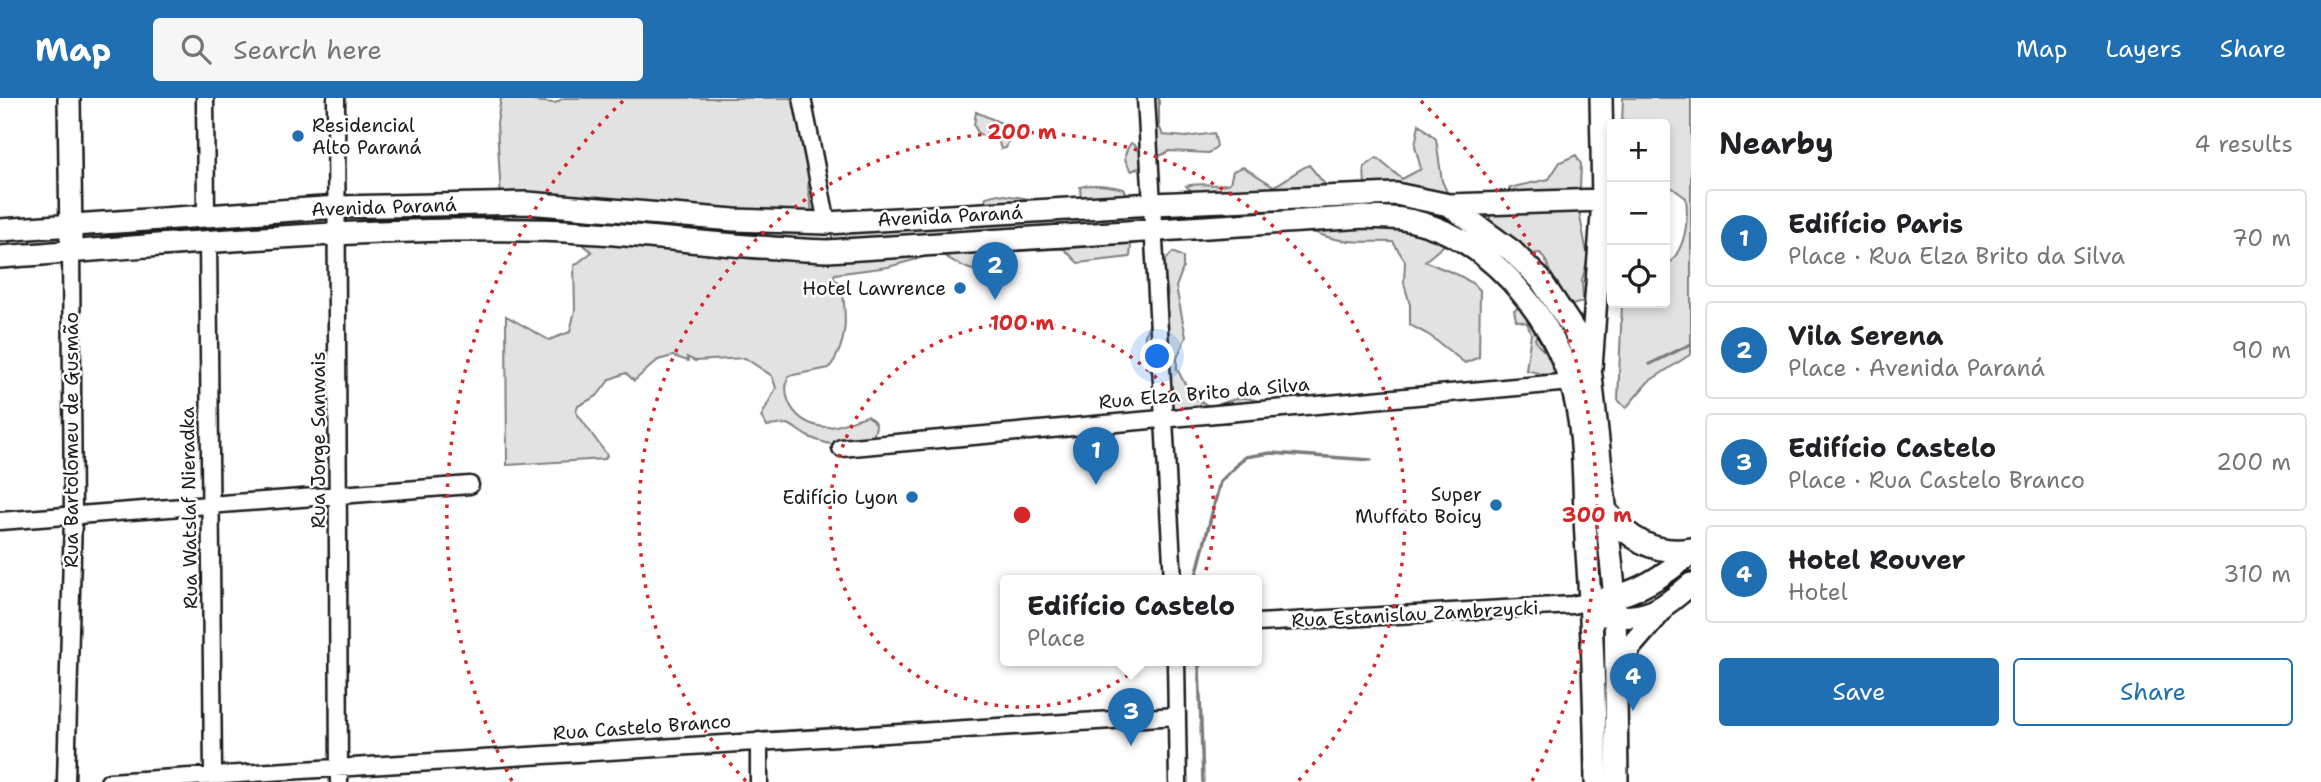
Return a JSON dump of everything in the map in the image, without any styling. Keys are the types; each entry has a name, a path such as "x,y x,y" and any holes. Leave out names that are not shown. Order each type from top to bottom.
{"main road":[{"name":"Rua Bartolomeu de Gusmão","path":"69,98 71,252"},
{"path":"1581,379 1603,200 1601,98"},
{"name":"Avenida Paraná","path":"0,230 338,207 527,203 734,220 827,223 1153,204 1396,194 1449,205 1512,251 1540,279 1573,330 1606,511 1615,607 1617,782"},
{"path":"1449,205 1603,200"},
{"name":"Avenida Paraná","path":"0,257 338,232 540,230 602,233 753,249 828,251 1365,217 1413,221 1453,238 1489,261 1527,296 1581,379 1579,432 1585,606 1596,782"},
{"path":"1606,511 1622,531 1639,542 1657,549 1691,551"},
{"path":"1615,607 1654,581 1691,551"},
{"path":"1616,673 1630,647 1663,608 1691,584"},
{"path":"1585,606 1615,607 1645,615 1663,608 1691,607"}],"street":[{"path":"205,98 206,214"},
{"name":"Rua Jorge Sanwais","path":"336,98 340,494 339,774"},
{"path":"802,98 827,223"},
{"path":"1146,98 1166,416 1173,575"},
{"name":"Rua Watslaf Nieradka","path":"208,241 213,774"},
{"name":"Rua Bartolomeu de Gusmão","path":"66,782 73,516 71,252"},
{"name":"Rua Elza Brito da Silva","path":"841,449 1166,416 1581,379"},
{"path":"0,521 470,485"},
{"name":"Rua Estanislau Zambrzycki","path":"1262,623 1585,606"},
{"path":"1176,666 1178,782"},
{"name":"Rua Castelo Branco","path":"109,782 213,774 339,774 759,741 1177,716"},
{"path":"759,741 759,782"}],"shaded area":[{"path":"501,98 532,98 533,101 555,103 564,98 797,98 810,173 808,188 814,223 983,208 986,197 998,194 1049,202 1081,198 1080,187 1108,186 1124,189 1129,199 1113,224 1121,242 1131,245 1130,257 1078,263 1064,249 1010,246 996,264 982,271 968,268 939,253 888,267 835,274 833,278 842,285 844,307 845,328 840,349 829,368 788,376 787,397 797,414 814,425 836,426 868,416 876,423 874,433 860,445 838,445 816,440 788,424 767,426 761,417 776,388 772,376 745,358 695,361 687,357 688,361 673,356 658,360 634,381 626,373 610,379 597,396 578,406 576,412 607,455 605,459 507,465 506,316 549,340 570,332 575,310 574,266 592,252 557,222 502,219 497,123"},
{"path":"1142,98 1159,98 1159,126 1163,135 1186,137 1214,133 1217,146 1209,153 1169,151 1132,171 1125,157 1128,147 1131,143 1140,149 1146,145"},
{"path":"1623,98 1691,98 1691,354 1648,382 1626,408 1618,400 1622,308 1670,308 1670,263 1684,236 1687,208 1686,198 1670,187 1670,119 1622,119"},
{"path":"976,112 1006,125 1010,137 1006,148 1001,149 996,133 985,137 978,133 974,125"},
{"path":"1419,124 1436,139 1442,181 1459,218 1453,238 1425,261 1461,276 1480,290 1479,357 1465,363 1429,335 1410,325 1410,305 1404,283 1405,261 1393,242 1352,241 1322,235 1311,231 1303,211 1291,205 1269,210 1270,218 1237,216 1223,199 1202,200 1186,186 1230,183 1233,171 1243,167 1274,186 1309,165 1327,187 1365,186 1364,167 1377,158 1402,179 1421,169 1415,146"},
{"path":"1576,155 1581,164 1579,212 1588,258 1582,280 1583,302 1572,305 1563,297 1571,313 1592,320 1573,345 1540,329 1535,339 1541,348 1571,358 1578,367 1570,375 1546,375 1526,370 1531,333 1527,323 1516,320 1514,310 1533,301 1543,303 1549,283 1548,265 1540,253 1529,254 1490,223 1490,212 1512,197 1509,188 1549,179 1560,162"},
{"path":"1173,252 1183,257 1183,268 1176,287 1186,337 1177,358 1177,369 1192,397 1209,406 1242,398 1261,402 1300,397 1313,399 1276,417 1244,417 1225,423 1174,408 1151,371 1145,349 1147,329 1167,297 1163,269 1167,258"}],"waterway":[{"path":"1650,364 1691,344"},
{"path":"1196,575 1220,482 1245,457 1271,453 1371,460"},
{"path":"1199,666 1203,782"}],"place":[{"name":"Residencial Alto Paraná","path":"298,136"},
{"name":"Hotel Lawrence","path":"960,288"},
{"name":"Vila Serena","path":"995,300"},
{"name":"Edifício Paris","path":"1096,485"},
{"name":"Edifício Lyon","path":"912,497"},
{"name":"Super Muffato Boicy","path":"1496,505"},
{"name":"Hotel Rouver","path":"1633,711"},
{"name":"Edifício Castelo","path":"1131,746"}]}
